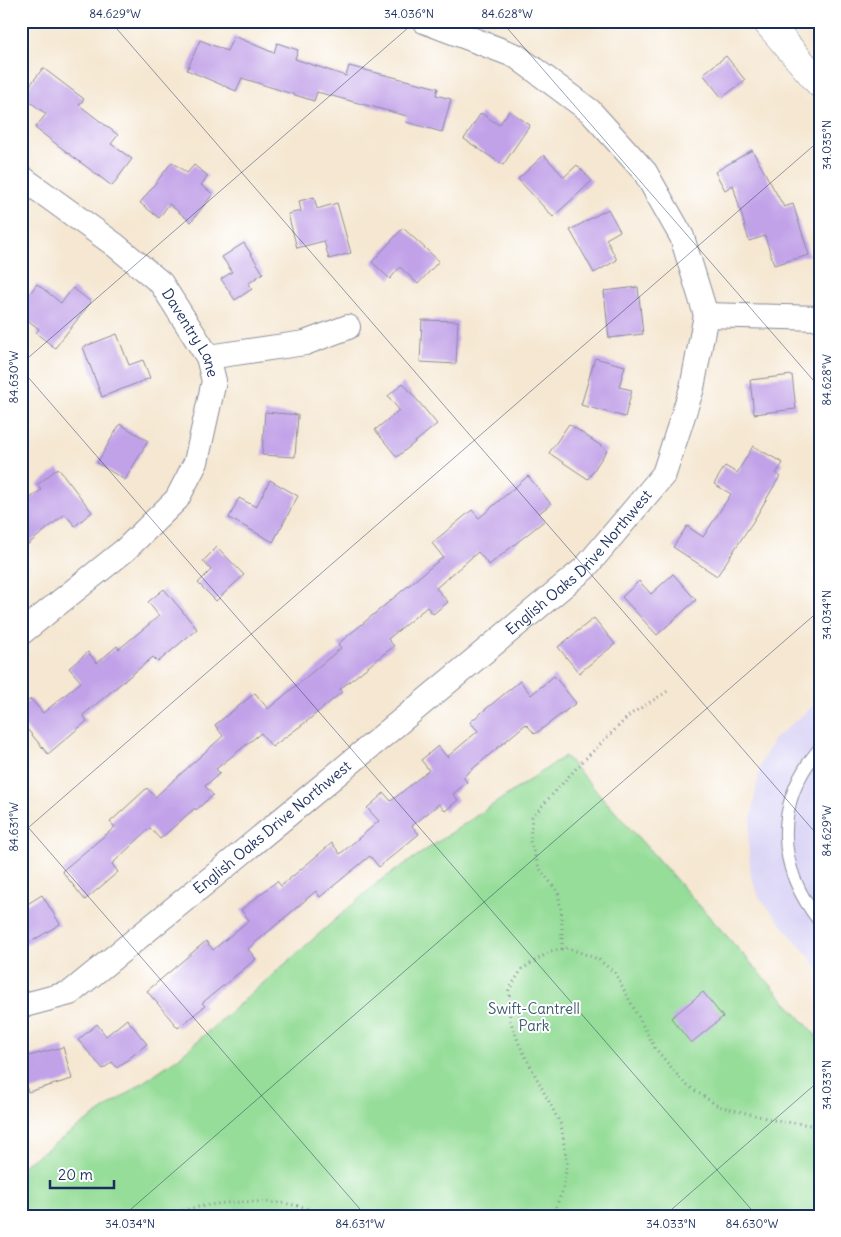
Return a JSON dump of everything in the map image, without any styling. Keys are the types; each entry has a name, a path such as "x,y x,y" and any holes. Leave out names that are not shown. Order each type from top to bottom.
{"street":[{"name":"English Oaks Drive Northwest","path":"21,1006 70,993 585,568 664,474 692,388 706,314 682,237 645,172 590,111 516,56 424,21"},
{"path":"766,21 820,84"},
{"name":"Daventry Lane","path":"21,177 115,246 161,283 208,357 214,381 196,462 177,499 125,550 21,634"},
{"path":"706,314 820,318"},
{"path":"208,357 305,343 348,326"}],"lane":[{"path":"820,748 797,780 785,823 790,866 805,904 820,922"}],"path":[{"path":"562,949 562,917 558,892 539,868 530,841 532,817 580,764 631,714 668,690"},
{"path":"552,1216 563,1190 567,1163 561,1125 520,1046 510,1020 509,990 522,969 551,952 568,948 598,959 616,973 655,1048 685,1084 718,1106 778,1121 811,1125 820,1130"},
{"path":"169,1216 182,1210 258,1202 299,1206 324,1216"}],"shaded area":[{"path":"820,700 820,970 759,897 751,876 748,840 760,765 774,739"}],"green space":[{"name":"Swift-Cantrell Park","path":"565,756 820,1040 820,1216 21,1216 21,1167 178,1058 377,883"},
{"path":"255,1211 284,1216 205,1216"}],"building":[{"path":"234,36 274,53 277,43 298,50 295,59 346,76 349,66 438,88 436,95 451,99 442,132 406,122 407,116 317,92 314,101 242,78 236,91 187,70 200,40 227,51"},
{"path":"726,56 745,80 722,98 703,74"},
{"path":"43,68 84,99 79,105 118,135 111,144 132,159 112,186 35,128 46,114 22,96"},
{"path":"509,111 530,125 503,165 464,139 481,113 499,125"},
{"path":"752,150 784,207 793,204 809,255 774,265 765,236 749,241 733,185 725,190 715,172"},
{"path":"544,155 564,177 577,165 592,181 553,217 518,179"},
{"path":"172,162 187,173 194,165 208,176 201,185 213,194 191,222 169,204 159,218 140,203"},
{"path":"314,197 317,209 337,203 351,253 329,259 324,241 297,248 288,214 301,211 299,201"},
{"path":"608,209 620,231 606,239 617,260 594,273 570,230"},
{"path":"403,228 439,261 418,284 400,267 390,279 372,262"},
{"path":"244,243 263,273 248,284 252,289 235,300 221,279 232,272 222,257"},
{"path":"37,284 61,303 73,288 91,302 55,348 36,333 39,329 21,315 21,305"},
{"path":"638,287 643,334 609,338 604,291"},
{"path":"422,320 458,321 456,364 420,362"},
{"path":"117,334 129,365 143,360 150,378 102,397 83,347"},
{"path":"595,358 625,366 619,387 632,390 625,417 581,405"},
{"path":"792,375 796,409 754,414 750,380"},
{"path":"403,383 437,424 397,457 375,430 399,410 388,396"},
{"path":"265,412 298,415 295,457 262,455"},
{"path":"120,424 148,441 125,480 97,463"},
{"path":"569,424 607,450 588,479 549,453"},
{"path":"753,446 783,463 776,474 780,476 717,576 673,547 687,526 703,537 731,494 714,484 725,466 737,473"},
{"path":"58,468 92,512 75,526 65,514 21,550 21,505 41,490 37,485"},
{"path":"528,476 551,504 538,514 544,521 489,565 478,552 436,588 448,602 433,614 427,607 388,639 394,646 340,689 342,692 306,722 272,747 261,733 216,769 220,773 205,786 213,795 160,839 150,828 112,864 118,872 85,900 62,871 115,827 110,822 147,788 155,797 223,736 215,725 255,693 268,709 341,648 338,644 443,557 432,543 472,510 479,518"},
{"path":"270,480 298,496 273,542 229,518 239,498 256,507"},
{"path":"217,547 244,575 216,601 198,583 211,570 203,561"},
{"path":"673,574 696,600 657,635 622,597 639,581 651,594"},
{"path":"164,589 197,629 158,662 153,657 83,715 87,721 48,754 21,722 21,707 31,699 43,713 81,682 69,668 88,652 97,663 117,646 119,649 159,616 148,602"},
{"path":"594,618 615,644 579,673 558,647"},
{"path":"554,676 576,703 535,734 526,724 463,777 467,782 453,794 458,800 445,811 439,804 412,826 419,834 379,867 370,856 320,897 316,891 248,949 256,959 202,1003 205,1006 178,1028 147,991 206,941 213,950 249,920 241,910 277,881 281,886 332,843 340,854 379,821 367,808 384,793 391,801 429,770 421,760 438,746 447,757 478,731 470,722 520,681 531,695"},
{"path":"42,895 60,924 21,948 21,908"},
{"path":"703,992 723,1017 691,1043 671,1018"},
{"path":"127,1019 147,1044 117,1068 112,1062 103,1069 78,1040 97,1024 106,1036"},
{"path":"63,1047 72,1079 28,1092 21,1071 21,1058"}]}
